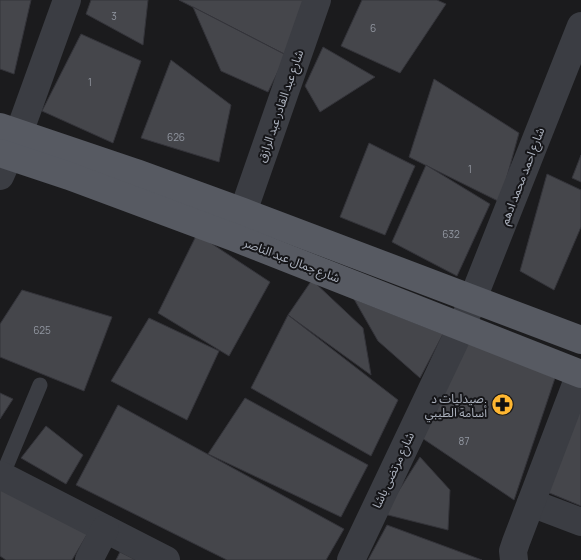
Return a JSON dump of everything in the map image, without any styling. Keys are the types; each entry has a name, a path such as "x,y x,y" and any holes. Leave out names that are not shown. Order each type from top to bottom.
{"main road":[{"path":"6,149 136,173 581,340"},
{"name":"شارع جمال عبد الناصر","path":"6,149 69,176 233,237 581,374"}],"street":[{"path":"6,149 67,0"},
{"name":"شارع عبد القادر عبد الرازق","path":"243,212 317,0"},
{"name":"شارع احمد محمد ادهم","path":"462,326 581,26"},
{"name":"شارع مرتضى باشا","path":"351,560 462,326"},
{"path":"514,560 513,551 581,374"},
{"path":"1,475 166,560"},
{"path":"531,503 581,522"},
{"path":"89,560 105,528"}],"lane":[{"path":"1,475 40,385"}],"building":[{"path":"0,0 31,0 14,74 0,69"},
{"path":"91,0 148,0 143,45 86,14"},
{"path":"179,0 308,0 286,55"},
{"path":"362,0 437,0 446,4 400,73 341,46"},
{"path":"193,7 286,55 268,92 221,71"},
{"path":"81,34 141,61 113,143 42,111"},
{"path":"323,47 375,77 320,112 305,86"},
{"path":"171,60 231,105 219,162 141,138"},
{"path":"434,79 519,133 500,202 409,157"},
{"path":"369,143 415,166 385,235 340,217"},
{"path":"581,155 581,182 572,178"},
{"path":"426,165 490,204 457,276 392,242"},
{"path":"547,174 581,190 581,227 554,290 520,271"},
{"path":"197,234 270,282 229,356 158,313"},
{"path":"312,280 363,328 371,375 288,315"},
{"path":"22,290 112,317 84,391 0,357 0,324"},
{"path":"354,299 443,334 420,378 378,341"},
{"path":"288,315 398,400 371,456 251,388"},
{"path":"149,318 219,351 187,420 111,381"},
{"path":"464,338 555,378 514,500 422,438"},
{"path":"0,393 13,399 0,419"},
{"path":"245,398 368,465 341,517 208,454"},
{"path":"118,405 344,529 326,560 227,560 76,485"},
{"path":"581,405 581,506 547,492"},
{"path":"46,426 83,455 66,484 21,458"},
{"path":"420,457 450,490 448,530 384,514"},
{"path":"0,476 88,533 72,560 6,560 0,556"},
{"path":"387,525 482,560 368,560"},
{"path":"120,552 136,560 116,560"}],"place":[{"name":"صيدليات د. أسامة الطيبي","path":"503,405"}]}
